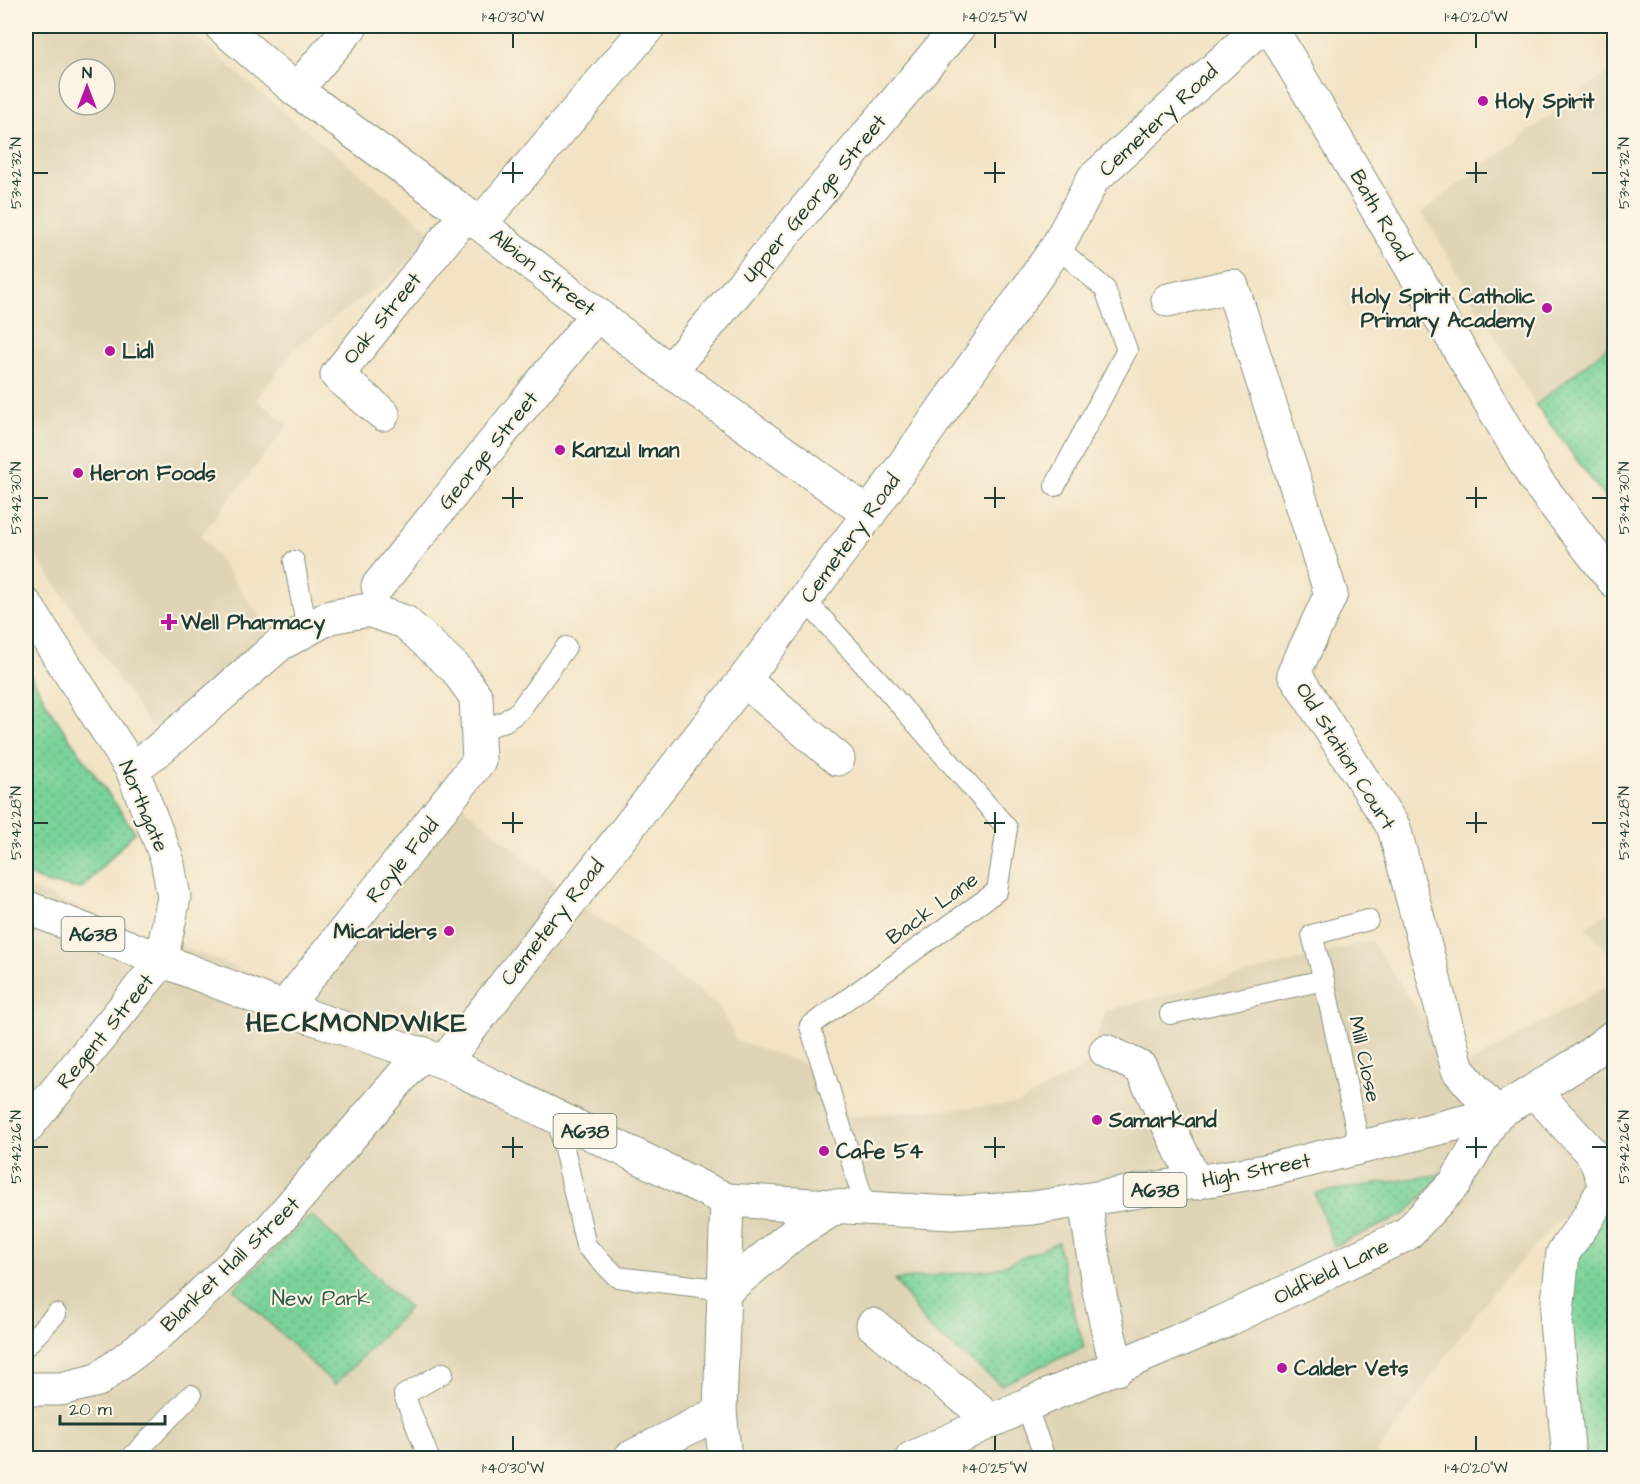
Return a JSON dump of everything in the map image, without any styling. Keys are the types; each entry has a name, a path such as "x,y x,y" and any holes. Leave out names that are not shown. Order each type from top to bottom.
{"street":[{"name":"Albion Street","path":"221,26 296,90 473,219 670,371 869,514"},
{"path":"296,90 351,26"},
{"path":"473,219 649,26"},
{"name":"Upper George Street","path":"670,371 959,26"},
{"name":"Cemetery Road","path":"433,1057 744,680 805,600 869,514 1057,247 1093,179 1259,30"},
{"name":"Bath Road","path":"1259,30 1535,479 1614,581"},
{"name":"Oak Street","path":"383,414 337,375 473,219"},
{"name":"Old Station Court","path":"1168,300 1232,286 1331,594 1294,673 1394,828 1458,1070 1496,1114"},
{"name":"George Street","path":"378,586 597,314"},
{"name":"Northgate","path":"26,605 132,769 167,859 174,897 161,962"},
{"name":"Royle Fold","path":"284,1008 479,761 476,697 456,669 405,622 368,610 330,617 308,630"},
{"path":"132,769 157,751 280,644 308,630"},
{"path":"744,680 837,759"},
{"name":"A638","path":"26,907 161,962 284,1008 433,1057 727,1200"},
{"name":"Regent Street","path":"26,1128 161,962"},
{"name":"High Street","path":"727,1200 850,1209 951,1213 1034,1208 1265,1171 1496,1114 1535,1092 1614,1036"},
{"path":"1106,1051 1141,1068 1196,1183"},
{"name":"Blanket Hall Street","path":"26,1389 61,1389 98,1380 163,1330 271,1229 433,1057"},
{"path":"1535,1092 1595,1157 1610,1187 1563,1253 1556,1322 1569,1458"},
{"name":"Oldfield Lane","path":"912,1458 1026,1405 1223,1322 1407,1234 1455,1183 1496,1114"},
{"path":"725,1458 720,1412 726,1290 727,1200"},
{"path":"1085,1201 1099,1291 1117,1368"},
{"path":"726,1290 796,1232 850,1209"},
{"path":"873,1325 992,1420"},
{"path":"630,1458 720,1412"}],"lane":[{"path":"1055,486 1127,350 1105,289 1057,247"},
{"path":"294,561 308,630"},
{"name":"Back Lane","path":"805,600 1007,828 997,891 810,1026 850,1209"},
{"path":"477,732 519,711 566,647"},
{"name":"Mill Close","path":"1360,1148 1324,980 1312,935 1368,920"},
{"path":"1170,1014 1324,980"},
{"path":"557,1117 586,1246 617,1277 726,1290"},
{"path":"26,1346 56,1314"},
{"path":"429,1458 404,1395 443,1373"},
{"path":"131,1458 191,1395"},
{"path":"1026,1405 1046,1458"}],"shaded area":[{"path":"26,26 185,26 254,88 434,234 398,272 299,344 256,399 288,425 201,535 280,644 151,727 26,540"},
{"name":"Holy Spirit Catholic Primary Academy","path":"1614,68 1614,510 1536,405 1422,212"},
{"path":"459,803 571,898 720,1008 736,1040 807,1065 830,1067 848,1117 1016,1104 1085,1067 1106,1011 1371,941 1458,1070 1614,982 1614,1182 1582,1195 1489,1296 1374,1458 26,1458 26,887 306,994"},
{"path":"1614,908 1614,959 1586,928"}],"green space":[{"path":"1614,342 1614,510 1536,405"},
{"path":"26,666 52,713 135,832 81,889 46,883 26,874"},
{"path":"1443,1174 1404,1215 1334,1246 1315,1193"},
{"path":"1614,1189 1614,1458 1569,1458 1556,1322 1589,1216"},
{"name":"New Park","path":"311,1215 409,1308 335,1385 234,1289"},
{"path":"1058,1242 1066,1283 1084,1347 1001,1385 928,1327 895,1280 996,1269"}],"place":[{"name":"Holy Spirit","path":"1483,101"},
{"name":"Holy Spirit Catholic Primary Academy","path":"1547,308"},
{"name":"Lidl","path":"110,351"},
{"name":"Kanzul Iman","path":"560,450"},
{"name":"Heron Foods","path":"78,473"},
{"name":"Well Pharmacy","path":"169,622"},
{"name":"Micariders","path":"449,931"},
{"name":"Samarkand","path":"1097,1120"},
{"name":"Cafe 54","path":"824,1151"},
{"name":"Calder Vets","path":"1282,1368"}],"district":[{"name":"HECKMONDWIKE","path":"357,1022"}]}
